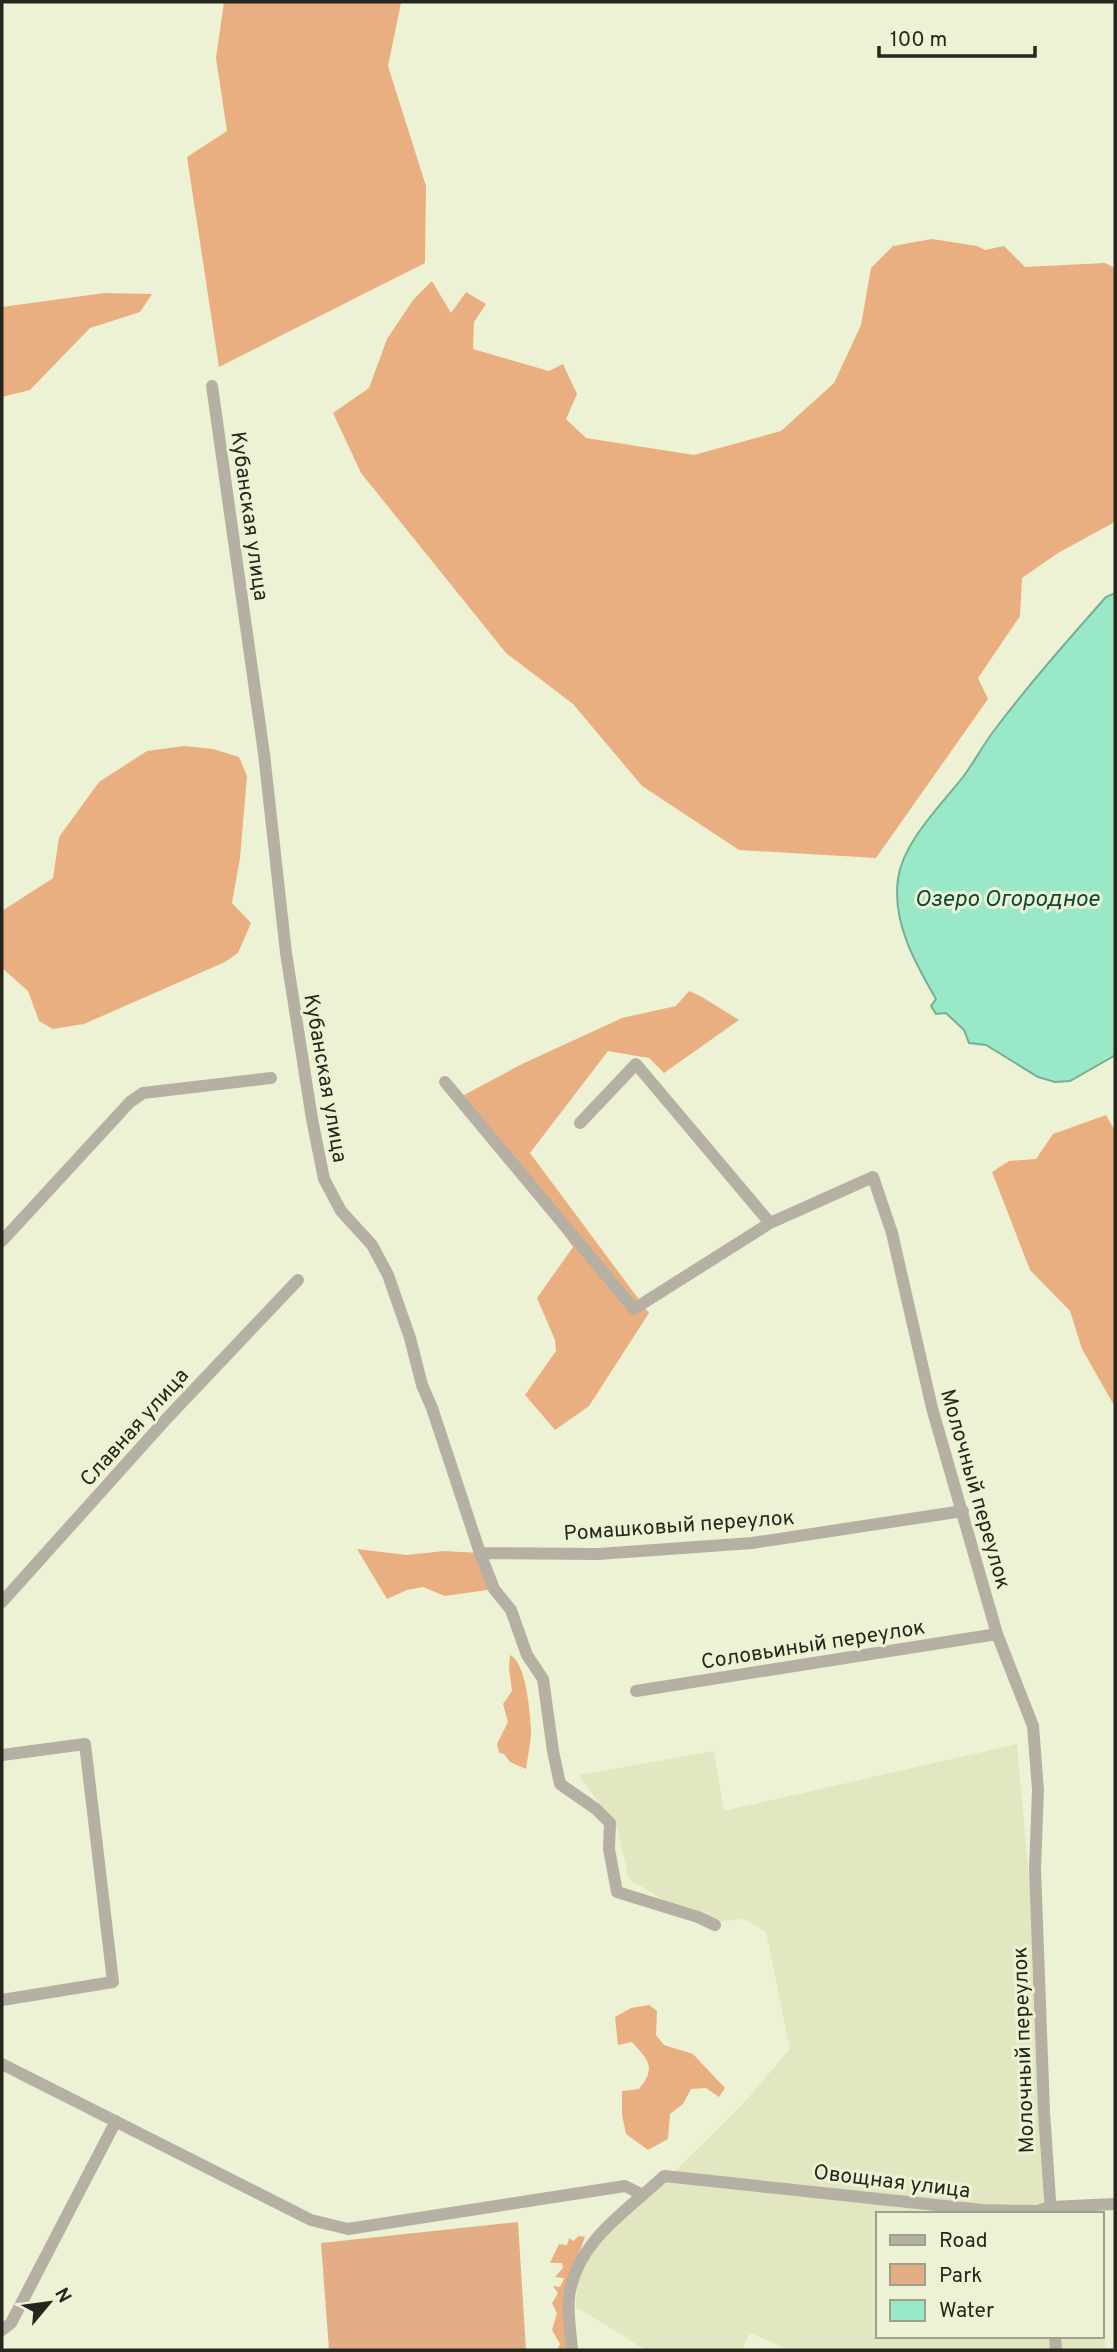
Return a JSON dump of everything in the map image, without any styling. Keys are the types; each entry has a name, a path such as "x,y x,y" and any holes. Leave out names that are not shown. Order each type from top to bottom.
{"street":[{"name":"Кубанская улица","path":"212,386 264,754 286,953 324,1179 341,1211 372,1245 388,1275 410,1338 422,1385 480,1553 494,1589 511,1610 527,1655 543,1679 560,1784 596,1809 610,1823 609,1849 617,1892 698,1917 715,1926"},
{"path":"446,1082 634,1309 770,1223 636,1064 580,1124"},
{"path":"2,1241 130,1102 143,1093 271,1078"},
{"name":"Молочный переулок","path":"770,1223 873,1177 892,1233 932,1408 997,1634 1033,1726 1038,1790 1035,1870 1044,2112 1051,2211"},
{"name":"Славная улица","path":"2,1602 169,1416 298,1280"},
{"name":"Ромашковый переулок","path":"480,1553 598,1554 752,1544 963,1511"},
{"name":"Соловьиный переулок","path":"636,1691 997,1634"},
{"path":"2,1755 85,1744 113,1982 2,2000"},
{"path":"2,2064 311,2220 348,2229 625,2186 643,2196 587,2247 569,2292 572,2350"},
{"path":"3,2329 11,2323 116,2121"},
{"name":"Овощная улица","path":"643,2196 664,2176 983,2210 1051,2211 1115,2204"}],"shaded area":[{"path":"224,2 401,3 388,66 426,186 425,263 219,367 187,157 227,131 216,58"},
{"path":"932,239 977,246 985,250 1004,246 1025,267 1105,263 1115,268 1115,522 1058,553 1022,578 1020,616 978,678 988,699 876,858 739,850 642,786 573,704 506,653 361,473 333,413 369,388 387,339 413,300 432,281 451,313 466,292 486,304 474,322 473,349 549,371 563,364 577,394 566,419 586,438 694,455 781,431 834,383 861,325 871,268 893,246"},
{"path":"104,293 152,294 140,312 90,328 30,390 2,397 2,307"},
{"path":"184,746 213,749 239,757 247,776 240,858 232,903 251,923 238,953 225,962 84,1024 53,1029 39,1021 28,991 2,968 2,911 53,878 59,837 99,782 147,751"},
{"path":"689,991 739,1020 664,1073 649,1058 608,1051 530,1153 649,1313 589,1406 555,1430 525,1395 556,1351 555,1340 537,1298 573,1247 464,1095 522,1064 622,1018 676,1006"},
{"path":"1106,1115 1115,1131 1115,1407 1082,1349 1070,1311 1030,1270 992,1172 1009,1161 1036,1159 1053,1134"},
{"path":"357,1549 407,1555 444,1551 480,1553 494,1589 445,1596 423,1587 407,1590 387,1599"},
{"path":"510,1655 520,1667 528,1700 531,1734 526,1769 510,1762 504,1754 499,1753 497,1744 508,1722 503,1704 512,1691"},
{"path":"1017,1744 1031,1901 1045,2210 1074,2212 876,2212 876,2338 1103,2338 1103,2260 1105,2350 790,2350 750,2333 742,2350 646,2350 576,2307 577,2273 596,2238 666,2180 740,2107 790,2049 766,1932 744,1919 722,1921 665,1901 629,1879 617,1828 579,1775 714,1751 724,1811"},
{"path":"649,2005 657,2011 656,2035 664,2045 693,2054 725,2088 719,2097 706,2088 691,2089 683,2104 670,2114 668,2139 648,2150 626,2134 622,2115 622,2091 639,2089 648,2075 648,2064 632,2042 618,2045 615,2017 631,2008"},
{"path":"579,2236 585,2237 576,2261 567,2350 557,2350 560,2344 552,2330 557,2313 552,2303 558,2293 553,2286 560,2287 564,2278 555,2277 563,2268 562,2263 550,2263 559,2244 567,2245 569,2238 573,2241"}],"green space":[{"path":"518,2222 526,2350 329,2350 321,2243"}],"water":[{"name":"Озеро Огородное","path":"1115,593 1115,1057 1070,1081 1055,1082 1038,1077 986,1045 969,1043 964,1030 946,1013 936,1014 931,1006 936,999 913,957 902,926 898,911 898,879 901,865 915,838 963,777 992,734 1078,629 1106,597"}]}
